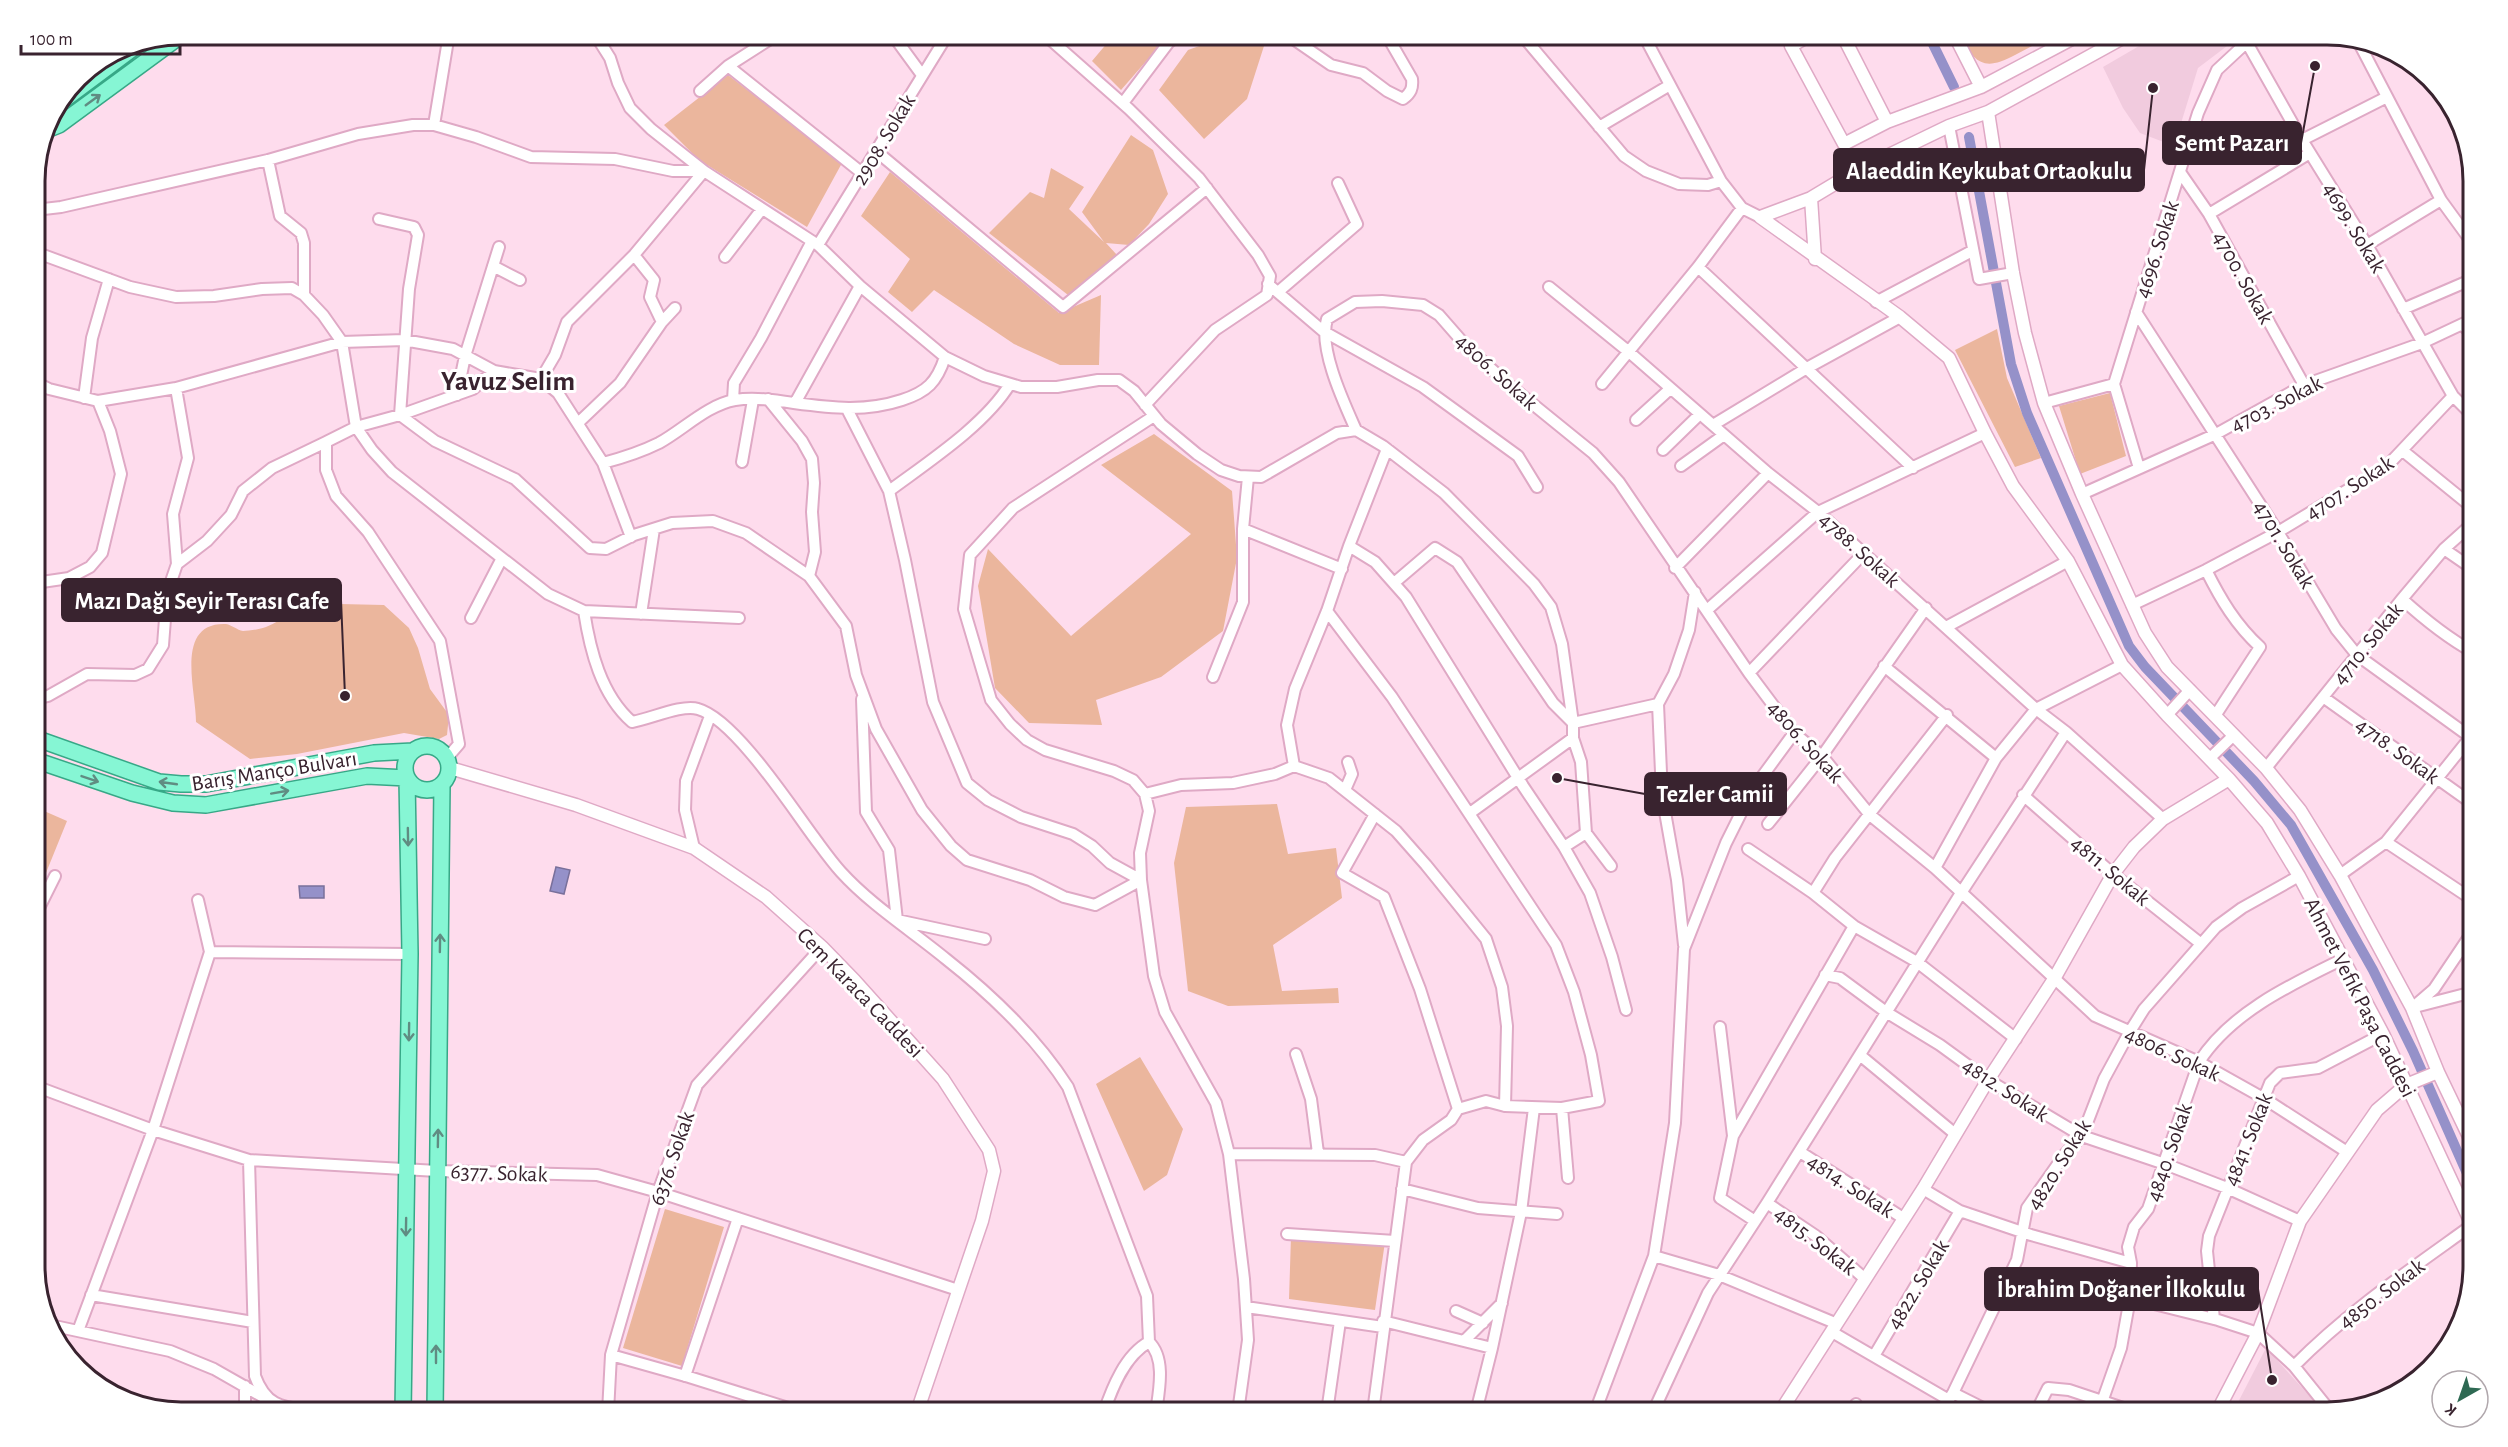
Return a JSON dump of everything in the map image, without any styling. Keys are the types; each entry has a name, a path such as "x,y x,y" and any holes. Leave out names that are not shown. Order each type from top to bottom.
{"main road":[{"path":"56,126 167,46"},
{"path":"89,81 111,65"},
{"name":"Barış Manço Bulvarı","path":"45,742 159,782 181,784 206,784 374,753 413,751"},
{"path":"403,1402 410,954 406,761 413,751 422,746 432,746 441,750 448,763 442,784 435,1402"},
{"name":"Barış Manço Bulvarı","path":"45,764 132,794 173,803 206,805 367,776 408,778"},
{"path":"408,778 414,786 423,790 434,789 442,784"}],"street":[{"path":"434,125 447,45"},
{"path":"601,45 610,58 618,83 630,108 651,129 704,171 815,243 860,286 945,357 984,376 1021,387 1057,387 1098,380 1119,380 1134,391 1154,416 1197,454 1221,470 1239,476 1261,477 1337,433 1356,430"},
{"path":"700,91 728,66 761,45"},
{"path":"900,45 922,75"},
{"name":"2908. Sokak","path":"733,400 734,383 815,243 862,173 941,45"},
{"path":"1057,45 1123,103 1207,188 1258,255 1270,276 1267,295 1215,330 1144,405"},
{"path":"1123,103 1167,45"},
{"path":"1302,45 1331,65 1363,73 1387,91 1403,99 1413,87 1413,79 1393,45"},
{"path":"1530,45 1624,156 1646,171 1679,184 1708,185 1721,181"},
{"path":"1649,45 1721,181 1742,208 1760,218 1812,198 1856,171 1949,126 1988,112 2110,45"},
{"path":"1793,45 1791,46 1844,144 1887,122 1981,87 2060,45"},
{"path":"1848,45 1887,122"},
{"path":"1960,45 1981,87"},
{"name":"4696. Sokak","path":"2114,384 2198,113 2217,70 2239,45"},
{"name":"4699. Sokak","path":"2247,45 2302,140 2367,245 2452,396 2463,406"},
{"path":"2362,50 2441,200 2463,230"},
{"path":"728,66 862,173"},
{"path":"1599,127 1670,85"},
{"path":"2302,140 2387,96"},
{"path":"1988,112 2013,273 2025,333 2044,403 2132,605 2151,645 2187,694 2215,716 2231,739 2266,768 2300,810 2340,875 2412,1008 2436,1073 2463,1122"},
{"path":"45,209 268,160 358,134 413,125 434,125 531,156 615,159 673,171 704,171"},
{"path":"1949,126 1972,251 1985,280 2013,273"},
{"path":"876,151 1063,307 1207,188"},
{"path":"2209,214 2310,153"},
{"path":"268,160 280,216 301,233 304,243 304,295"},
{"path":"541,379 555,355 567,321 634,255 704,171"},
{"name":"4700. Sokak","path":"2180,172 2209,214 2304,385"},
{"path":"1278,292 1357,224 1338,183"},
{"path":"1812,198 1815,259"},
{"path":"2367,245 2441,200"},
{"path":"1602,384 1698,267 1742,208"},
{"path":"725,257 762,209"},
{"name":"Ahmet Vefik Paşa Caddesi","path":"1760,218 1900,317 1949,358 2013,486 2068,561 2122,665 2214,755 2229,779 2267,823 2299,876 2383,1034 2463,1204"},
{"path":"379,219 414,227 418,235 409,289 400,415"},
{"path":"457,395 465,356 499,247"},
{"path":"1876,302 1972,251"},
{"path":"634,255 654,280 650,297 662,322"},
{"path":"45,256 130,287 176,297 214,296 262,289 292,288 304,295 323,315 342,342 356,427 372,450 392,472 548,594 584,611 739,618"},
{"path":"494,266 520,280"},
{"path":"1698,267 1913,468"},
{"path":"84,398 92,338 109,279"},
{"path":"2403,309 2463,283"},
{"path":"1268,284 1323,331 1423,387 1518,456 1537,487"},
{"path":"795,403 860,286"},
{"name":"4788. Sokak","path":"1549,287 1629,352 1768,473 1818,512 1947,626 2036,709 2066,732 2163,819"},
{"name":"4806. Sokak","path":"1323,331 1327,319 1355,302 1423,305 1439,315 1467,347 1593,453 1619,482 1675,568 1695,592 1749,673 1794,733 1821,756 1870,815 1935,868 2095,1016 2199,1062 2265,1099 2347,1152"},
{"path":"578,423 620,383 662,322 675,308"},
{"name":"4701. Sokak","path":"2136,312 2278,532 2336,629 2357,655 2463,730"},
{"path":"1713,425 1807,368 1900,317"},
{"name":"4703. Sokak","path":"2082,494 2216,434 2304,385 2422,343 2462,325"},
{"path":"1323,331 1340,396 1356,430 1387,449 1444,494 1534,584 1551,607 1562,644 1573,738 1581,762 1586,834 1611,866"},
{"path":"45,387 98,401 176,388 342,342 404,340 453,349 494,371 541,379 558,393 603,464 632,537"},
{"path":"603,464 625,458 660,442 710,410 733,400 768,399 847,409 879,407 919,394 939,376 945,357"},
{"path":"177,564 207,541 231,515 243,491 272,468 356,427 400,415 473,389 494,371"},
{"path":"889,491 939,454 999,402 1010,384"},
{"path":"2044,403 2114,384 2139,468"},
{"path":"45,697 87,674 135,675 148,669 163,645 167,593 177,564 173,514 188,458 176,388"},
{"path":"1636,420 1670,389"},
{"name":"4707. Sokak","path":"2132,605 2278,532 2387,466 2452,396"},
{"path":"768,399 802,441 812,459 814,552 808,576"},
{"path":"742,462 753,400"},
{"path":"45,582 69,578 90,567 102,553 121,474 110,431 98,401"},
{"path":"847,409 889,491 933,702 967,783 988,800 1021,817 1073,834 1092,846 1110,863 1141,880"},
{"path":"1663,450 1700,414"},
{"path":"400,415 435,441 516,479 590,548 606,549 672,523 713,521 746,533 808,576 846,626 856,675 876,729 922,810 951,846 968,860 1030,880 1064,897 1095,905 1141,880"},
{"path":"1154,416 1013,508 970,555 964,609 991,700 1010,724 1027,740 1045,750 1114,771 1133,780 1144,794 1149,811 1140,853 1141,880 1154,976 1165,1012 1216,1103 1229,1154 1248,1340 1240,1402"},
{"path":"1707,610 1818,512 1985,433"},
{"path":"1681,466 1724,435"},
{"path":"326,442 327,471 336,496 368,532 441,641 459,744 448,763"},
{"path":"1294,766 1287,725 1294,689 1328,611 1349,546 1387,449"},
{"path":"2403,451 2463,500"},
{"path":"1675,568 1768,473"},
{"path":"1213,677 1243,602 1243,529 1248,477"},
{"path":"642,614 654,529"},
{"path":"1243,529 1342,569"},
{"name":"4710. Sokak","path":"2266,768 2402,599 2444,549 2463,532"},
{"path":"1349,546 1375,562 1406,597 1564,847 1590,893 1612,957 1626,1011"},
{"path":"1394,583 1435,548 1457,562 1488,604 1553,703 1573,723"},
{"path":"2444,549 2463,562"},
{"path":"1749,673 1863,554"},
{"path":"471,618 502,558"},
{"path":"1947,626 2068,561"},
{"path":"2206,570 2220,599 2242,630 2260,647 2215,716"},
{"path":"1599,1402 1654,1256 1675,1123 1684,949 1677,880 1662,795 1658,704 1674,674 1689,630 1695,592"},
{"path":"2402,599 2429,624 2463,646"},
{"path":"1768,824 1821,756 1926,608"},
{"path":"584,611 598,670 610,695 624,715 632,722 651,719 682,708 698,709 729,730 761,765 841,872 986,992 1036,1042 1068,1087 1147,1296 1149,1342 1156,1348 1159,1364 1157,1402"},
{"path":"1328,611 1392,697 1556,945 1574,992 1591,1055 1599,1101 1562,1108 1505,1106 1486,1101 1458,1109 1451,1120 1423,1140 1406,1162 1374,1402"},
{"path":"1935,868 1996,758 2036,709 2122,665"},
{"path":"1884,666 1947,715 1996,758"},
{"path":"862,690 866,812 889,850 897,920"},
{"path":"2171,711 2187,694"},
{"name":"4718. Sokak","path":"2323,697 2463,797"},
{"path":"1573,723 1658,704"},
{"path":"1813,893 1835,858 1947,715"},
{"path":"694,848 685,810 686,781 710,716"},
{"path":"1658,1402 1708,1293 1861,1056 1961,892 2066,732"},
{"path":"1684,949 1726,843 1753,789 1794,733"},
{"path":"1470,813 1573,738"},
{"path":"2214,755 2231,739"},
{"path":"2340,875 2386,842 2463,749"},
{"path":"1345,790 1352,774 1348,762"},
{"name":"Cem Karaca Caddesi","path":"448,763 694,848 766,897 822,947 943,1079 989,1150 994,1172 981,1221 921,1402"},
{"path":"1144,794 1181,785 1233,783 1275,774 1294,766 1329,777 1396,831 1486,939 1502,987 1507,1026 1505,1106"},
{"path":"1787,1402 1923,1189 1954,1133 2054,979 2113,874 2134,847 2163,819 2229,779"},
{"name":"4811. Sokak","path":"2023,795 2113,874 2200,943"},
{"path":"1375,814 1342,873 1384,897 1420,989 1458,1109"},
{"path":"1564,847 1586,834"},
{"path":"2386,842 2463,893"},
{"path":"1748,849 1813,893 1854,926 1917,962 2016,1039"},
{"path":"45,897 56,876"},
{"name":"4820. Sokak","path":"1947,1402 2018,1260 2027,1208 2065,1154 2082,1136 2104,1079 2144,1009 2216,927 2242,908 2299,876"},
{"path":"78,1331 153,1130 210,952 198,900"},
{"path":"897,920 985,939"},
{"path":"1755,1221 1720,1198 1733,1136 1854,926"},
{"path":"2412,1008 2434,989 2463,946"},
{"name":"6376. Sokak","path":"609,1402 611,1355 658,1192 697,1085 822,947"},
{"path":"210,952 410,954"},
{"name":"4840. Sokak","path":"2102,1402 2121,1348 2130,1298 2131,1263 2128,1246 2134,1227 2148,1209 2199,1062 2208,1047 2255,1007 2292,984 2343,959"},
{"name":"4812. Sokak","path":"1825,975 1840,978 1886,1012 1940,1045 1988,1080 2082,1136 2228,1188 2300,1221"},
{"path":"2412,1008 2463,995"},
{"path":"1720,1027 1733,1136"},
{"name":"4841. Sokak","path":"2214,1319 2207,1251 2209,1236 2270,1083 2280,1073 2318,1068 2383,1034"},
{"path":"1296,1054 1311,1099 1318,1154"},
{"path":"1861,1056 1954,1133"},
{"path":"2223,1402 2258,1333 2300,1221 2377,1110 2408,1084 2436,1073"},
{"name":"6377. Sokak","path":"45,1090 153,1130 249,1160 437,1171 597,1175 658,1192 958,1290"},
{"path":"1479,1402 1521,1212 1534,1108"},
{"path":"1562,1108 1568,1178"},
{"name":"4814. Sokak","path":"1800,1152 1903,1218"},
{"path":"1229,1154 1375,1155 1406,1162"},
{"path":"249,1160 255,1376 260,1391 268,1400"},
{"path":"1401,1189 1478,1208 1557,1214"},
{"path":"1923,1189 1960,1211 2022,1232 2131,1263"},
{"name":"4815. Sokak","path":"1767,1203 1816,1236 1864,1278"},
{"name":"4822. Sokak","path":"1874,1356 1960,1211"},
{"path":"686,1376 738,1218"},
{"name":"4850. Sokak","path":"2294,1366 2319,1341 2391,1284 2463,1233"},
{"path":"1287,1234 1395,1241"},
{"path":"1654,1256 1719,1275 1834,1327 1874,1356 1965,1402"},
{"path":"91,1295 253,1322"},
{"path":"2130,1298 2214,1319 2258,1333 2294,1366 2323,1402"},
{"path":"1464,1341 1502,1304"},
{"path":"1246,1307 1340,1321 1383,1324 1492,1348"},
{"path":"1456,1311 1483,1323"},
{"path":"1329,1402 1340,1321"},
{"path":"60,1327 170,1350 214,1369 272,1402"},
{"path":"1107,1402 1111,1388 1140,1347 1149,1342"},
{"path":"611,1355 767,1402"},
{"path":"245,1386 245,1402"},
{"path":"2041,1402 2048,1388 2069,1390 2102,1402"}],"shaded area":[{"path":"1106,45 1160,45 1121,90 1092,61"},
{"path":"1202,45 1264,46 1247,99 1204,139 1159,90 1188,50"},
{"path":"1965,45 2034,45 1996,63 1982,62"},
{"path":"2141,45 2228,45 2198,68 2174,146 2140,133 2123,108 2103,67"},
{"path":"728,75 842,163 807,227 699,160 664,125"},
{"path":"1131,135 1153,150 1168,194 1149,224 1129,245 1106,243 1117,255 1068,295 989,233 1030,192 1044,198 1051,168 1084,187 1069,209 1104,242 1082,212"},
{"path":"890,172 1059,313 1101,295 1099,365 1060,365 1014,344 934,290 912,312 888,292 910,259 861,216"},
{"path":"1997,329 2007,378 2041,458 2015,467 1955,350"},
{"path":"2110,393 2126,456 2080,474 2059,406"},
{"path":"1154,434 1232,491 1237,558 1223,631 1161,677 1096,700 1102,725 1029,723 995,688 978,586 988,549 1071,636 1191,534 1101,465"},
{"path":"317,595 340,604 384,605 409,628 418,648 430,689 449,715 447,735 439,739 404,733 297,754 250,759 196,722 192,660 199,634 210,626 226,624 243,631 264,628"},
{"path":"1277,804 1288,854 1336,848 1342,898 1273,945 1282,991 1338,988 1339,1003 1228,1006 1188,991 1174,863 1186,807"},
{"path":"45,811 67,821 45,875"},
{"path":"556,867 570,870 564,894 550,891"},
{"path":"299,886 324,886 324,898 300,898"},
{"path":"1140,1057 1183,1129 1167,1175 1144,1191 1096,1084"},
{"path":"665,1209 724,1227 682,1366 623,1348"},
{"path":"1291,1237 1385,1242 1375,1310 1289,1299"},
{"path":"2266,1348 2315,1402 2238,1402"}],"waterway":[{"path":"1933,45 1954,87"},
{"path":"1969,137 2011,364 2027,413 2129,646 2145,667 2254,781 2291,825 2373,970 2413,1051 2463,1164"}],"place":[{"name":"Semt Pazarı","path":"2315,66"},
{"name":"Alaeddin Keykubat Ortaokulu","path":"2153,88"},
{"name":"Mazı Dağı Seyir Terası Cafe","path":"345,696"},
{"name":"Tezler Camii","path":"1557,778"},
{"name":"İbrahim Doğaner İlkokulu","path":"2272,1380"}],"district":[{"name":"Yavuz Selim","path":"508,380"}]}
